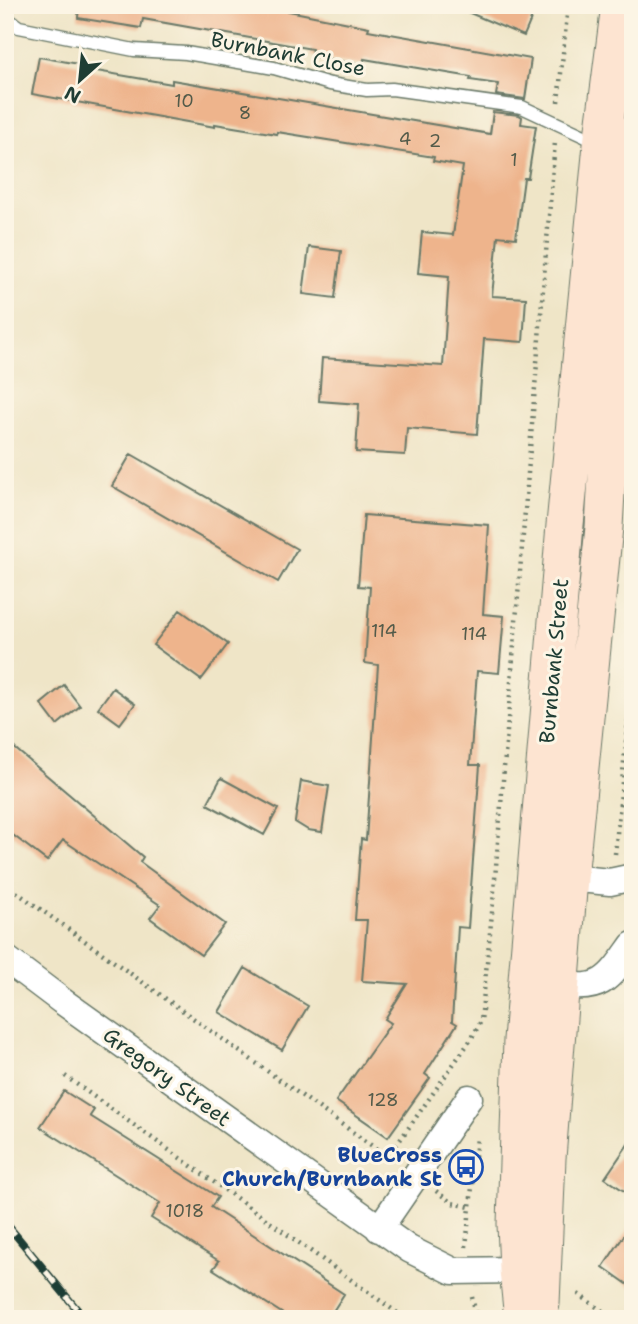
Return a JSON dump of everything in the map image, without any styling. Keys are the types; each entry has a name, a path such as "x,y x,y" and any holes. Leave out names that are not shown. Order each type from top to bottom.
{"main road":[{"name":"Burnbank Street","path":"523,1319 517,1270 517,1171 522,1040 565,525 602,145 620,5"},
{"name":"Burnbank Street","path":"541,1319 547,1158 569,878 604,527 625,159 633,76"}],"street":[{"path":"569,878 610,882 623,868"},
{"path":"560,984 583,987 600,984 633,945"},
{"name":"Gregory Street","path":"5,958 379,1229 441,1267 468,1272 517,1270"},
{"path":"379,1229 463,1089"}],"lane":[{"name":"Burnbank Close","path":"5,17 19,27 134,50 186,53 274,68 330,84 367,90 388,89 522,107 602,145"}],"path":[{"path":"5,884 388,1157 481,1021 568,5"},
{"path":"623,868 633,670"},
{"path":"447,1073 463,1089"},
{"path":"65,1076 406,1319"},
{"path":"477,1319 468,1272 466,1242 478,1134"},
{"path":"578,1294 614,1319"}],"building":[{"path":"79,5 259,5 369,27 368,30 531,59 525,99 496,95 498,84 470,80 471,77 364,59 363,65 311,56 312,49 143,19 141,28 78,18"},
{"path":"451,5 537,5 524,36"},
{"path":"39,57 79,64 79,68 172,84 172,80 490,134 493,112 519,115 522,117 521,124 536,126 528,178 524,178 516,238 498,236 492,296 526,298 523,342 484,339 477,434 407,428 405,455 356,452 359,404 319,401 322,358 443,366 449,276 418,273 422,232 453,235 463,166 433,161 434,157 277,132 215,124 215,127 32,94"},
{"path":"309,247 341,251 335,298 303,294"},
{"path":"131,454 297,549 278,582 112,486"},
{"path":"364,515 489,525 483,614 504,616 499,673 477,671 470,765 480,765 468,928 458,927 452,1021 457,1024 425,1074 430,1078 388,1137 336,1101 391,1023 385,1019 407,984 362,981 367,920 355,920 361,839 366,840 378,665 365,663 370,587 358,586"},
{"path":"180,610 228,644 201,680 153,645"},
{"path":"64,685 80,706 57,725 41,704"},
{"path":"113,688 135,704 120,724 98,708"},
{"path":"5,740 143,857 140,862 225,924 201,955 150,918 160,905 63,840 47,861 5,829"},
{"path":"221,778 278,809 264,835 207,804"},
{"path":"301,781 329,786 322,832 308,830 295,822"},
{"path":"245,968 308,1006 282,1050 219,1012"},
{"path":"64,1091 94,1110 90,1116 218,1197 211,1207 344,1294 328,1319 291,1319 213,1269 219,1261 151,1218 160,1203 40,1127"},
{"path":"633,1137 633,1197 605,1178"},
{"path":"633,1222 633,1288 603,1267"}],"railway":[{"path":"5,1222 85,1319"}],"place":[{"name":"BlueCross Church/Burnbank St","path":"466,1167"}]}
